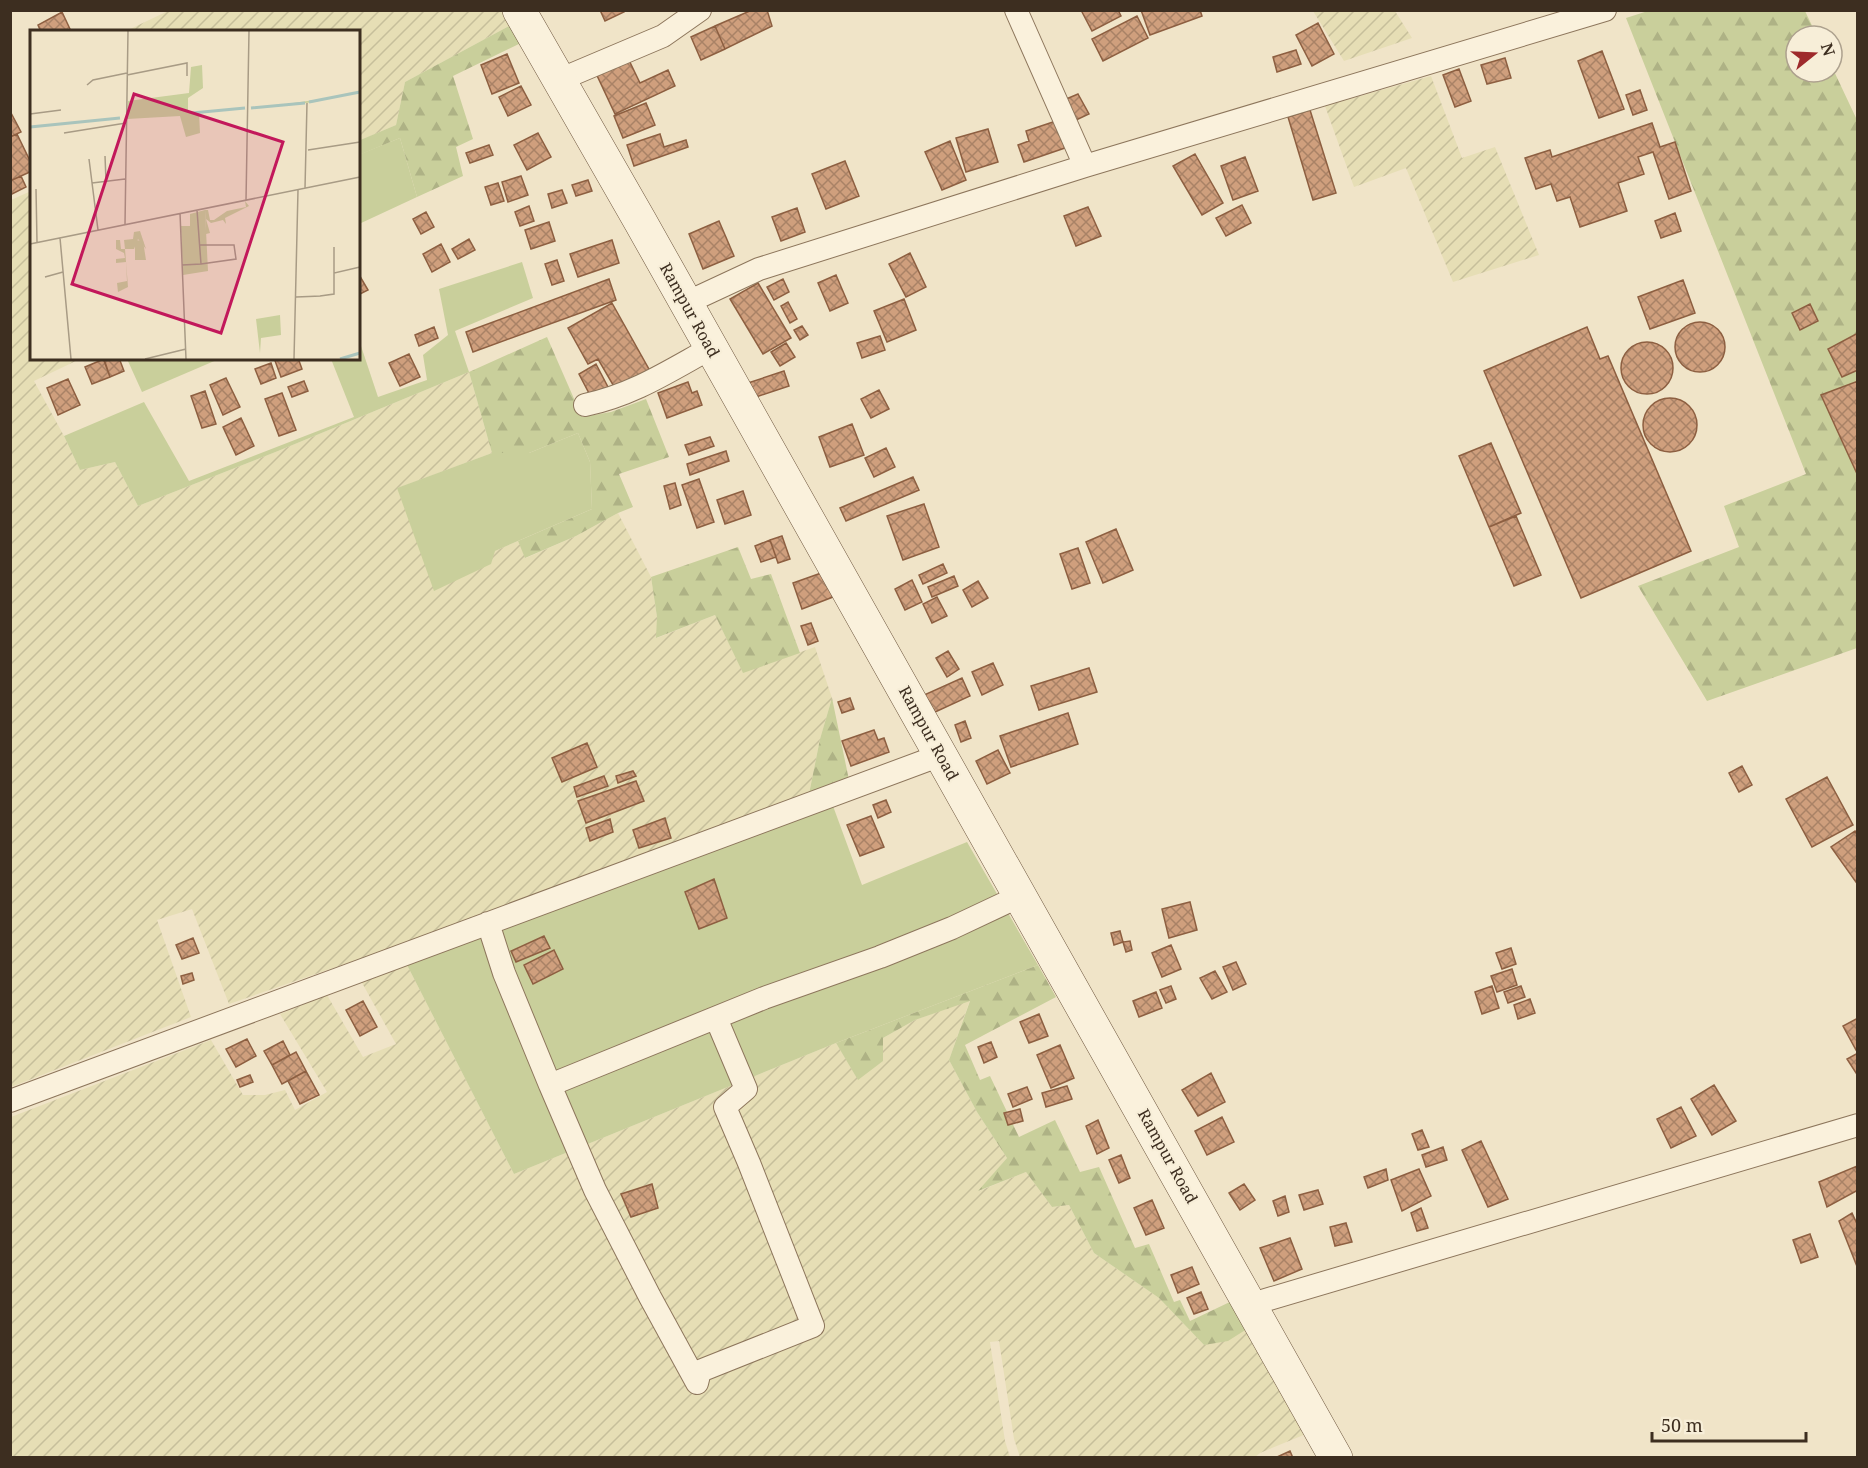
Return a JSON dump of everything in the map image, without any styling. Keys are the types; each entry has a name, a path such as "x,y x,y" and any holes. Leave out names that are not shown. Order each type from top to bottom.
{"main road":[{"name":"Rampur Road","path":"519,10 1252,1304 1336,1458"}],"street":[{"path":"559,80 663,36 700,10"},
{"path":"1016,10 1084,166"},
{"path":"686,303 759,269 1084,166 1591,12"},
{"path":"585,405 607,401 635,390 711,348"},
{"path":"10,1101 940,755"},
{"path":"550,1085 764,998 880,957 952,928 1020,896"},
{"path":"488,923 504,973 595,1190 650,1298 697,1383 700,1371 813,1326 725,1107 746,1089 716,1018"},
{"path":"1252,1304 1857,1125"}],"shaded area":[{"path":"170,10 502,10 511,25 405,82 396,125 360,141 360,30 128,30"},
{"path":"1313,11 1395,11 1412,38 1344,61"},
{"path":"1431,76 1462,158 1495,147 1539,255 1453,282 1406,168 1354,187 1325,106"},
{"path":"30,191 30,360 78,360 34,381 80,470 115,462 138,506 469,372 492,453 398,488 495,551 518,541 526,558 576,536 618,513 651,577 657,617 657,638 715,615 743,672 815,647 832,698 820,739 809,794 400,945 229,1004 192,909 157,920 191,1017 11,1087 11,200"},
{"path":"406,963 514,1174 836,1043 858,1079 883,1038 915,1020 970,1000 949,1060 977,1112 1007,1158 979,1191 1026,1172 1052,1207 1069,1205 1094,1253 1159,1298 1204,1345 1250,1327 1306,1434 1255,1457 1020,1457 1014,1439 999,1341 990,1342 1005,1441 1010,1457 11,1458 11,1117 211,1040 243,1095 265,1095 285,1090 295,1110 327,1092 280,1014 327,995 363,1057 396,1044 361,981"}],"green space":[{"path":"1651,10 1805,11 1811,24 1784,24 1784,84 1840,84 1857,120 1857,648 1707,701 1638,586 1739,547 1724,506 1806,474 1626,18"},
{"path":"511,25 521,43 453,76 473,139 456,147 463,176 417,197 400,138 360,155 360,140 396,125 405,82"},
{"path":"400,138 417,197 360,224 360,154"},
{"path":"522,262 533,298 455,331 469,372 138,506 115,462 80,470 64,436 144,402 189,481 354,417 331,360 360,360 360,343 378,397 427,380 423,355 448,335 439,289"},
{"path":"547,337 582,417 611,412 646,399 669,457 619,474 633,507 576,536 525,558 518,541 592,509 590,462 578,433 529,453 492,453 469,372"},
{"path":"127,360 217,360 142,392"},
{"path":"578,433 590,462 592,509 495,551 491,564 434,591 397,488 492,453 529,453"},
{"path":"738,547 751,579 771,574 800,653 743,673 715,615 656,638 657,617 651,577"},
{"path":"832,698 849,780 809,794 820,739"},
{"path":"833,806 862,885 967,842 1038,965 836,1043 514,1174 406,963"},
{"path":"1038,965 1056,997 965,1045 980,1080 990,1076 1019,1137 1055,1120 1080,1172 1099,1167 1135,1248 1149,1244 1174,1302 1180,1300 1190,1321 1234,1300 1250,1327 1228,1341 1204,1345 1159,1298 1094,1253 1069,1205 1052,1207 1026,1172 978,1191 1007,1158 977,1112 949,1060 970,1001 915,1020 883,1038 883,1061 858,1080 836,1043"}],"building":[{"path":"600,10 623,10 624,12 605,21"},
{"path":"752,10 767,10 772,26 725,49 715,26"},
{"path":"1081,10 1118,10 1121,16 1092,31"},
{"path":"1141,10 1200,10 1202,16 1150,35"},
{"path":"62,12 70,29 40,30 38,25"},
{"path":"1137,16 1148,38 1103,61 1092,39"},
{"path":"1318,23 1334,54 1312,66 1296,35"},
{"path":"715,26 725,49 701,60 691,37"},
{"path":"1296,50 1301,64 1277,72 1273,57"},
{"path":"1602,51 1624,109 1599,118 1578,61"},
{"path":"507,54 519,83 492,94 481,65"},
{"path":"626,54 640,83 668,70 675,86 615,114 594,69"},
{"path":"1505,58 1511,78 1487,84 1481,65"},
{"path":"1459,69 1471,101 1455,107 1443,75"},
{"path":"521,86 531,105 508,116 499,97"},
{"path":"1640,90 1647,110 1633,115 1626,95"},
{"path":"1078,94 1089,114 1074,121 1064,100"},
{"path":"646,103 655,125 623,138 614,116"},
{"path":"1310,110 1336,193 1313,200 1288,117"},
{"path":"10,111 21,132 10,137"},
{"path":"1056,121 1065,148 1024,162 1018,145 1029,141 1026,131"},
{"path":"1652,123 1660,147 1675,142 1691,191 1669,199 1653,152 1638,157 1644,174 1618,183 1627,211 1580,227 1570,197 1557,201 1551,184 1536,189 1525,158 1550,150 1552,157"},
{"path":"988,129 998,162 966,172 956,138"},
{"path":"538,133 551,157 527,170 514,145"},
{"path":"17,134 30,161 30,172 10,181 10,137"},
{"path":"660,134 664,147 686,140 688,147 634,166 627,145"},
{"path":"950,141 966,180 942,190 925,152"},
{"path":"489,145 493,155 470,163 466,153"},
{"path":"1195,154 1223,203 1202,215 1173,166"},
{"path":"1245,157 1258,191 1233,200 1221,166"},
{"path":"845,161 859,196 826,209 812,174"},
{"path":"21,176 26,187 10,195 10,181"},
{"path":"521,176 528,195 508,202 502,182"},
{"path":"588,180 592,191 576,196 572,185"},
{"path":"498,183 504,201 491,205 485,187"},
{"path":"562,190 567,203 552,208 548,194"},
{"path":"1242,205 1251,223 1226,236 1216,218"},
{"path":"529,206 534,221 520,226 515,212"},
{"path":"1088,207 1101,236 1076,246 1064,216"},
{"path":"797,208 805,232 781,241 772,217"},
{"path":"426,212 434,227 421,234 413,219"},
{"path":"1675,213 1681,231 1661,238 1655,221"},
{"path":"719,221 734,256 703,269 689,234"},
{"path":"549,222 555,241 531,249 525,230"},
{"path":"469,239 475,250 458,259 452,249"},
{"path":"612,240 619,263 578,277 570,254"},
{"path":"441,244 450,262 432,272 423,254"},
{"path":"910,253 926,287 906,297 889,264"},
{"path":"557,260 564,281 552,285 545,264"},
{"path":"836,275 848,303 830,311 818,283"},
{"path":"360,276 368,290 360,294"},
{"path":"609,279 616,300 473,352 466,332"},
{"path":"783,279 789,292 774,300 767,287"},
{"path":"1683,280 1695,313 1650,329 1638,297"},
{"path":"758,283 791,338 763,354 730,299"},
{"path":"904,299 916,330 887,342 874,311"},
{"path":"788,302 797,319 790,323 781,306"},
{"path":"612,303 650,371 616,390 598,359 588,364 568,328"},
{"path":"1810,304 1818,321 1800,330 1792,313"},
{"path":"1695,322 1705,322 1718,329 1725,342 1725,352 1718,365 1705,372 1695,372 1686,368 1679,361 1675,352 1675,342 1679,333 1686,326"},
{"path":"802,326 808,335 800,340 794,330"},
{"path":"434,327 438,338 419,346 415,335"},
{"path":"1587,327 1600,359 1608,356 1691,551 1581,598 1484,371"},
{"path":"1858,333 1858,370 1842,377 1828,349"},
{"path":"880,336 885,350 862,358 857,343"},
{"path":"1647,342 1661,346 1669,354 1673,368 1669,382 1661,390 1647,394 1633,390 1625,382 1621,368 1625,354 1633,346"},
{"path":"786,343 795,357 780,366 771,352"},
{"path":"409,354 420,377 400,386 389,363"},
{"path":"104,360 120,360 124,371 110,377"},
{"path":"104,360 110,377 92,384 85,367"},
{"path":"275,360 299,360 302,369 281,377"},
{"path":"271,363 276,378 261,384 255,369"},
{"path":"596,364 609,389 592,399 579,374"},
{"path":"784,371 789,386 753,398 748,383"},
{"path":"226,378 240,407 223,415 210,385"},
{"path":"68,379 80,405 58,415 47,388"},
{"path":"304,381 308,391 292,397 288,387"},
{"path":"1858,381 1858,476 1821,395"},
{"path":"688,382 692,393 697,391 702,405 667,418 658,393"},
{"path":"879,390 889,409 871,418 861,399"},
{"path":"205,391 216,424 202,428 191,396"},
{"path":"282,393 296,430 279,436 265,399"},
{"path":"1670,398 1680,400 1689,406 1695,415 1697,425 1695,435 1689,444 1680,450 1670,452 1660,450 1651,444 1645,435 1643,425 1645,415 1651,406 1660,400"},
{"path":"241,418 254,446 236,455 223,427"},
{"path":"852,424 864,455 830,467 819,437"},
{"path":"710,437 714,446 689,455 685,445"},
{"path":"1491,443 1521,513 1489,527 1459,456"},
{"path":"886,448 895,467 874,477 865,458"},
{"path":"726,451 729,461 690,475 687,464"},
{"path":"913,477 919,490 846,521 840,508"},
{"path":"699,479 714,522 697,528 682,485"},
{"path":"675,483 681,505 670,509 664,486"},
{"path":"743,491 751,515 725,524 717,500"},
{"path":"924,504 939,547 903,560 887,516"},
{"path":"1516,516 1541,575 1514,586 1489,527"},
{"path":"1116,529 1133,570 1103,583 1086,542"},
{"path":"782,536 790,559 778,563 770,540"},
{"path":"770,540 776,557 761,562 755,546"},
{"path":"1078,548 1090,583 1072,589 1060,554"},
{"path":"943,564 947,573 923,584 919,575"},
{"path":"824,572 833,597 802,609 793,583"},
{"path":"954,576 958,586 932,597 928,587"},
{"path":"912,580 922,602 905,610 895,589"},
{"path":"978,581 988,598 972,607 963,590"},
{"path":"937,597 947,616 932,623 923,604"},
{"path":"811,623 818,641 808,645 801,626"},
{"path":"948,651 959,669 947,677 936,658"},
{"path":"993,663 1003,685 982,695 972,672"},
{"path":"1089,668 1097,692 1039,710 1031,686"},
{"path":"962,678 970,696 933,713 924,695"},
{"path":"850,698 854,709 842,713 838,702"},
{"path":"1068,713 1078,744 1011,767 1000,736"},
{"path":"965,721 971,738 961,742 955,725"},
{"path":"874,730 878,740 884,738 889,752 851,766 842,741"},
{"path":"587,743 597,767 562,782 552,758"},
{"path":"998,750 1010,773 987,784 976,761"},
{"path":"1742,766 1752,785 1739,792 1729,773"},
{"path":"633,771 636,776 618,783 616,776"},
{"path":"604,776 608,786 577,797 574,787"},
{"path":"1827,777 1853,825 1812,847 1786,799"},
{"path":"636,781 644,801 586,823 578,801"},
{"path":"886,800 891,812 878,818 873,805"},
{"path":"871,816 884,847 860,856 847,825"},
{"path":"665,818 671,838 639,848 633,830"},
{"path":"610,819 613,832 590,841 586,828"},
{"path":"1855,831 1858,836 1858,885 1831,847"},
{"path":"714,879 727,918 699,929 685,892"},
{"path":"1190,902 1197,930 1169,938 1162,909"},
{"path":"1120,931 1123,942 1114,945 1111,933"},
{"path":"544,936 550,948 516,962 511,951"},
{"path":"193,938 199,953 182,959 176,945"},
{"path":"1130,941 1132,950 1126,952 1123,942"},
{"path":"1171,945 1181,969 1162,977 1152,953"},
{"path":"1511,948 1516,964 1502,969 1496,953"},
{"path":"554,950 563,969 533,984 524,965"},
{"path":"1236,962 1246,984 1233,990 1223,967"},
{"path":"1512,969 1517,985 1497,992 1491,976"},
{"path":"1215,971 1227,992 1212,999 1200,978"},
{"path":"192,973 194,980 183,984 181,976"},
{"path":"1171,986 1176,999 1166,1003 1160,990"},
{"path":"1492,986 1499,1008 1482,1014 1475,992"},
{"path":"1521,986 1525,997 1508,1003 1504,992"},
{"path":"1156,992 1162,1008 1139,1017 1133,1001"},
{"path":"1530,999 1535,1013 1518,1019 1514,1005"},
{"path":"363,1001 377,1027 360,1036 346,1010"},
{"path":"1039,1014 1048,1036 1029,1043 1020,1022"},
{"path":"1858,1018 1858,1049 1856,1050 1843,1026"},
{"path":"247,1039 256,1056 236,1067 226,1049"},
{"path":"283,1041 290,1055 272,1065 264,1051"},
{"path":"991,1042 997,1057 984,1063 978,1047"},
{"path":"1060,1045 1074,1078 1051,1088 1037,1055"},
{"path":"296,1052 306,1071 282,1084 272,1065"},
{"path":"1858,1053 1858,1076 1847,1059"},
{"path":"306,1071 319,1095 300,1104 288,1081"},
{"path":"1211,1073 1225,1102 1198,1116 1182,1090"},
{"path":"250,1075 253,1082 240,1087 237,1080"},
{"path":"1714,1085 1736,1121 1712,1135 1691,1099"},
{"path":"1067,1086 1072,1099 1046,1107 1042,1093"},
{"path":"1027,1087 1032,1099 1013,1107 1008,1094"},
{"path":"1681,1107 1696,1136 1671,1148 1657,1119"},
{"path":"1020,1109 1023,1121 1008,1125 1004,1113"},
{"path":"1222,1117 1234,1142 1207,1155 1195,1131"},
{"path":"1098,1120 1109,1148 1097,1154 1086,1126"},
{"path":"1422,1130 1429,1147 1418,1150 1412,1134"},
{"path":"1481,1141 1508,1199 1488,1207 1462,1150"},
{"path":"1443,1147 1447,1160 1426,1167 1422,1155"},
{"path":"1121,1155 1130,1178 1119,1183 1109,1160"},
{"path":"1857,1166 1858,1190 1827,1207 1819,1182"},
{"path":"1386,1169 1388,1180 1368,1188 1364,1177"},
{"path":"1419,1169 1431,1196 1402,1211 1391,1180"},
{"path":"652,1184 658,1208 631,1217 621,1194"},
{"path":"1244,1184 1255,1200 1240,1210 1229,1193"},
{"path":"1318,1190 1323,1204 1304,1210 1299,1195"},
{"path":"1285,1196 1289,1212 1278,1216 1273,1201"},
{"path":"1152,1200 1164,1228 1146,1235 1134,1208"},
{"path":"1421,1208 1428,1228 1417,1231 1411,1213"},
{"path":"1852,1213 1858,1226 1858,1269 1839,1221"},
{"path":"1346,1223 1352,1242 1335,1246 1330,1227"},
{"path":"1810,1234 1818,1257 1801,1263 1793,1240"},
{"path":"1290,1238 1302,1269 1274,1281 1260,1248"},
{"path":"1192,1267 1199,1284 1178,1293 1171,1275"},
{"path":"1201,1292 1208,1309 1194,1314 1187,1298"},
{"path":"1290,1451 1293,1458 1277,1458 1277,1457"}]}
